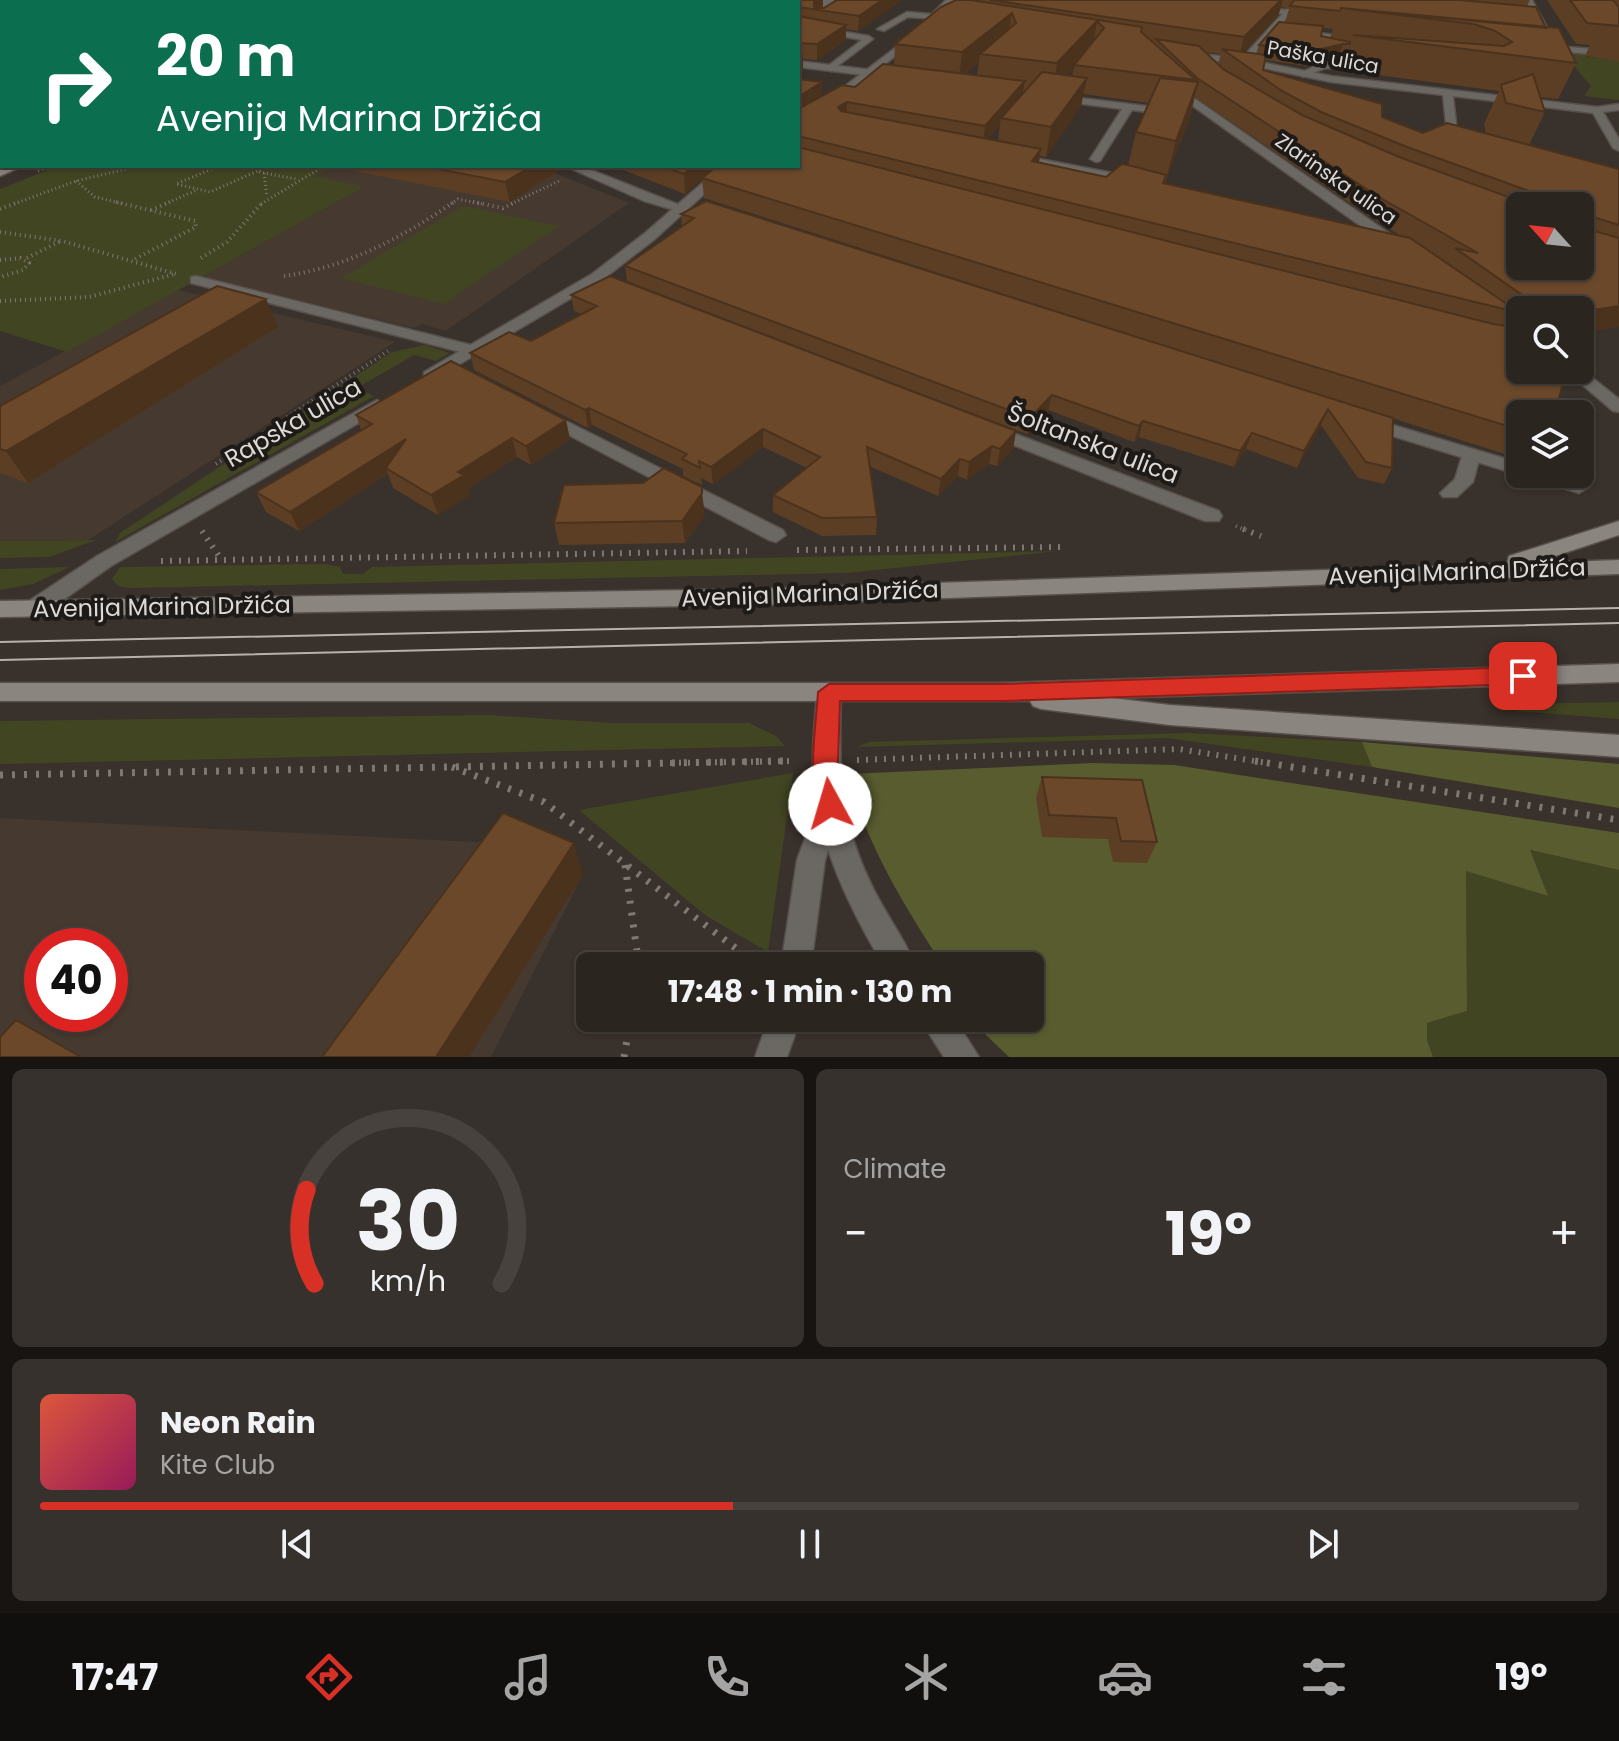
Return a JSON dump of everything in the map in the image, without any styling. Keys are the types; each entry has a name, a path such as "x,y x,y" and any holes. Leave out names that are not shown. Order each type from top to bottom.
{"main road":[{"path":"1490,569 1619,528"},
{"name":"Avenija Marina Držića","path":"0,609 754,597 1490,569 1619,567"},
{"path":"0,692 1001,692 1619,673"},
{"path":"1001,692 1089,708 1619,746"}],"street":[{"path":"931,16 951,0"},
{"path":"1201,0 1286,12"},
{"path":"1244,61 1299,0"},
{"path":"1528,0 1556,52 1619,54"},
{"path":"800,2 828,7"},
{"path":"881,29 907,14 962,17 932,28"},
{"path":"1528,21 1542,22"},
{"path":"800,26 869,39 831,68"},
{"path":"1272,29 1324,43 1371,40"},
{"path":"800,121 919,34"},
{"path":"1357,53 1372,55"},
{"name":"Paška ulica","path":"1173,54 1244,61 1303,74 1448,93 1597,110 1619,107"},
{"path":"1199,57 1212,71"},
{"path":"800,64 899,77"},
{"path":"1303,74 1324,65 1386,68"},
{"name":"Zlarinska ulica","path":"1162,78 1210,116 1405,251 1360,239"},
{"path":"1067,84 1051,98 1210,116"},
{"path":"1448,93 1452,133 1476,148"},
{"path":"1096,159 1129,107"},
{"path":"1597,110 1619,148"},
{"path":"1001,155 1142,183"},
{"path":"576,168 648,198 691,204"},
{"name":"Rapska ulica","path":"34,609 104,561 400,392 456,369 473,350 606,280 727,168"},
{"path":"192,273 473,350"},
{"path":"1590,384 1619,407"},
{"path":"531,408 781,543"},
{"path":"1347,416 1506,465"},
{"name":"Šoltanska ulica","path":"979,425 1212,516"},
{"path":"1450,493 1464,482 1471,456"},
{"path":"829,692 826,761 830,804 859,888 893,952"},
{"path":"798,952 811,860 830,804"},
{"path":"771,1057 780,1032"},
{"path":"945,1032 963,1057"}],"path":[{"path":"0,209 76,181 131,168"},
{"path":"212,168 176,184 210,192 264,168"},
{"path":"192,273 227,242 267,197 320,168"},
{"path":"257,171 297,179"},
{"path":"264,173 267,197"},
{"path":"277,277 318,273 357,258 458,199 503,208 563,179"},
{"path":"76,181 95,197 195,221 196,227 133,260"},
{"path":"150,210 198,189"},
{"path":"0,232 62,241 176,274 122,292 53,300 0,301"},
{"path":"0,260 26,259 62,241"},
{"path":"0,277 23,270 29,263 26,259"},
{"path":"211,468 415,334"},
{"path":"198,525 221,560"},
{"path":"781,543 1060,547"},
{"path":"151,561 756,551"},
{"path":"847,760 1179,749 1619,820"},
{"path":"0,775 792,761"},
{"path":"447,765 544,802 740,952"},
{"path":"625,865 637,952"},
{"path":"624,1057 628,1032"}],"shaded area":[{"path":"330,168 542,168 629,203 446,331 422,324 414,328 202,277 362,188 313,176"},
{"path":"178,290 395,342 88,540 0,541 0,386"},
{"path":"0,818 515,844 583,874 491,1057 0,1057"}],"green space":[{"path":"1572,52 1591,54 1585,54 1586,57 1619,59 1619,100 1584,96 1591,86 1567,58"},
{"path":"53,168 330,168 314,176 364,187 67,352 0,331 0,189"},
{"path":"463,206 559,226 444,304 341,278"},
{"path":"424,345 450,353 436,361 414,355 357,388 374,396 115,542 120,533 392,352"},
{"path":"96,540 49,557 0,558 0,541"},
{"path":"1058,551 847,573 130,588 118,586 112,579 120,567 325,564 340,567 343,574 363,574 372,567"},
{"path":"70,567 33,584 0,590 0,569"},
{"path":"1619,702 1619,719 1515,711 1524,704"},
{"path":"488,715 612,723 749,723 776,736 785,746 0,764 0,721"},
{"path":"1189,733 1362,742 1372,767 1168,738 857,747 869,742"},
{"path":"1362,742 1619,764 1619,808 1372,767"},
{"path":"1093,763 1174,765 1619,833 1619,870 1530,850 1548,896 1466,871 1467,1011 1427,1023 1427,1040 1433,1057 1009,1057 984,1032 1044,1032 1044,952 934,952 876,850 849,774"},
{"path":"793,773 768,952 705,915 579,810"},
{"path":"1529,850 1619,870 1619,1057 1433,1057 1427,1040 1427,1023 1467,1011 1466,870 1547,896"}],"building":[{"path":"800,0 814,0 814,8 824,8 837,0 882,0 859,16 800,7"},
{"path":"956,0 1142,27 1141,32 1196,80 1074,65 1104,28 1097,21 1057,63 980,54 1016,23 1012,13 962,52 895,44 941,7"},
{"path":"990,0 1281,0 1244,37"},
{"path":"1294,0 1460,0 1536,7 1546,28 1290,6"},
{"path":"1570,0 1613,0 1619,7 1619,26 1587,23"},
{"path":"1341,8 1559,28 1576,63 1353,35 1504,46 1512,42 1495,31 1474,24"},
{"path":"800,16 846,25 817,44 800,43"},
{"path":"1279,22 1323,26 1321,36 1350,44 1312,51 1259,45"},
{"path":"1156,39 1199,46 1223,69 1302,115 1399,157 1506,196 1506,280 1594,280 1594,231 1619,238 1619,306 1594,310 1594,296 1524,296 1455,248 1478,253 1377,196 1197,78"},
{"path":"1222,49 1266,55 1263,70 1382,104 1382,117 1423,133 1447,123 1619,169 1619,225 1594,217 1594,192 1532,192 1407,147 1321,112 1282,91"},
{"path":"883,64 1025,81 985,126 847,102 838,107 841,111 1041,149 1032,161 1106,177 1122,164 1132,166 1166,175 1163,183 1410,238 1506,303 1506,310 800,136 800,108 842,85 855,87"},
{"path":"1042,72 1087,78 1051,127 1001,118"},
{"path":"1533,74 1545,112 1506,103 1501,85"},
{"path":"1160,78 1198,82 1176,141 1136,132"},
{"path":"800,79 822,82 800,96"},
{"path":"800,148 1506,326 1506,384 1562,384 1558,400 1506,400 1506,426 702,178 714,168 800,168"},
{"path":"432,168 529,168 505,182"},
{"path":"668,168 691,168 684,174"},
{"path":"706,201 1393,418 1392,468 1366,462 1328,409 1304,451 1252,433 1240,451 1143,421 1139,426 1052,395 1030,418 625,266 694,218 681,214"},
{"path":"610,276 1016,431 1000,449 992,446 969,462 960,459 941,479 867,447 877,517 822,518 773,495 820,457 763,429 711,467 699,461 700,468 682,459 687,454 589,408 585,410 470,353 509,332 531,341 597,306 571,295"},
{"path":"217,286 266,299 6,451 0,449 0,406"},
{"path":"451,361 566,420 526,446 512,438 458,472 464,475 431,495 386,468 406,439 290,512 256,492 372,424 356,415"},
{"path":"664,468 702,487 702,493 682,521 554,523 564,485 643,483"},
{"path":"1042,777 1142,780 1157,842 1121,841 1116,818 1049,815"},
{"path":"503,813 574,843 436,1057 322,1057"},
{"path":"16,1020 24,1025 24,1032 37,1032 81,1057 0,1057 0,1037"}],"tram line":[{"path":"0,642 1619,608"},
{"path":"0,660 1619,623"}],"route":[{"path":"830,804 826,761 829,692 1001,692 1523,676"}]}
